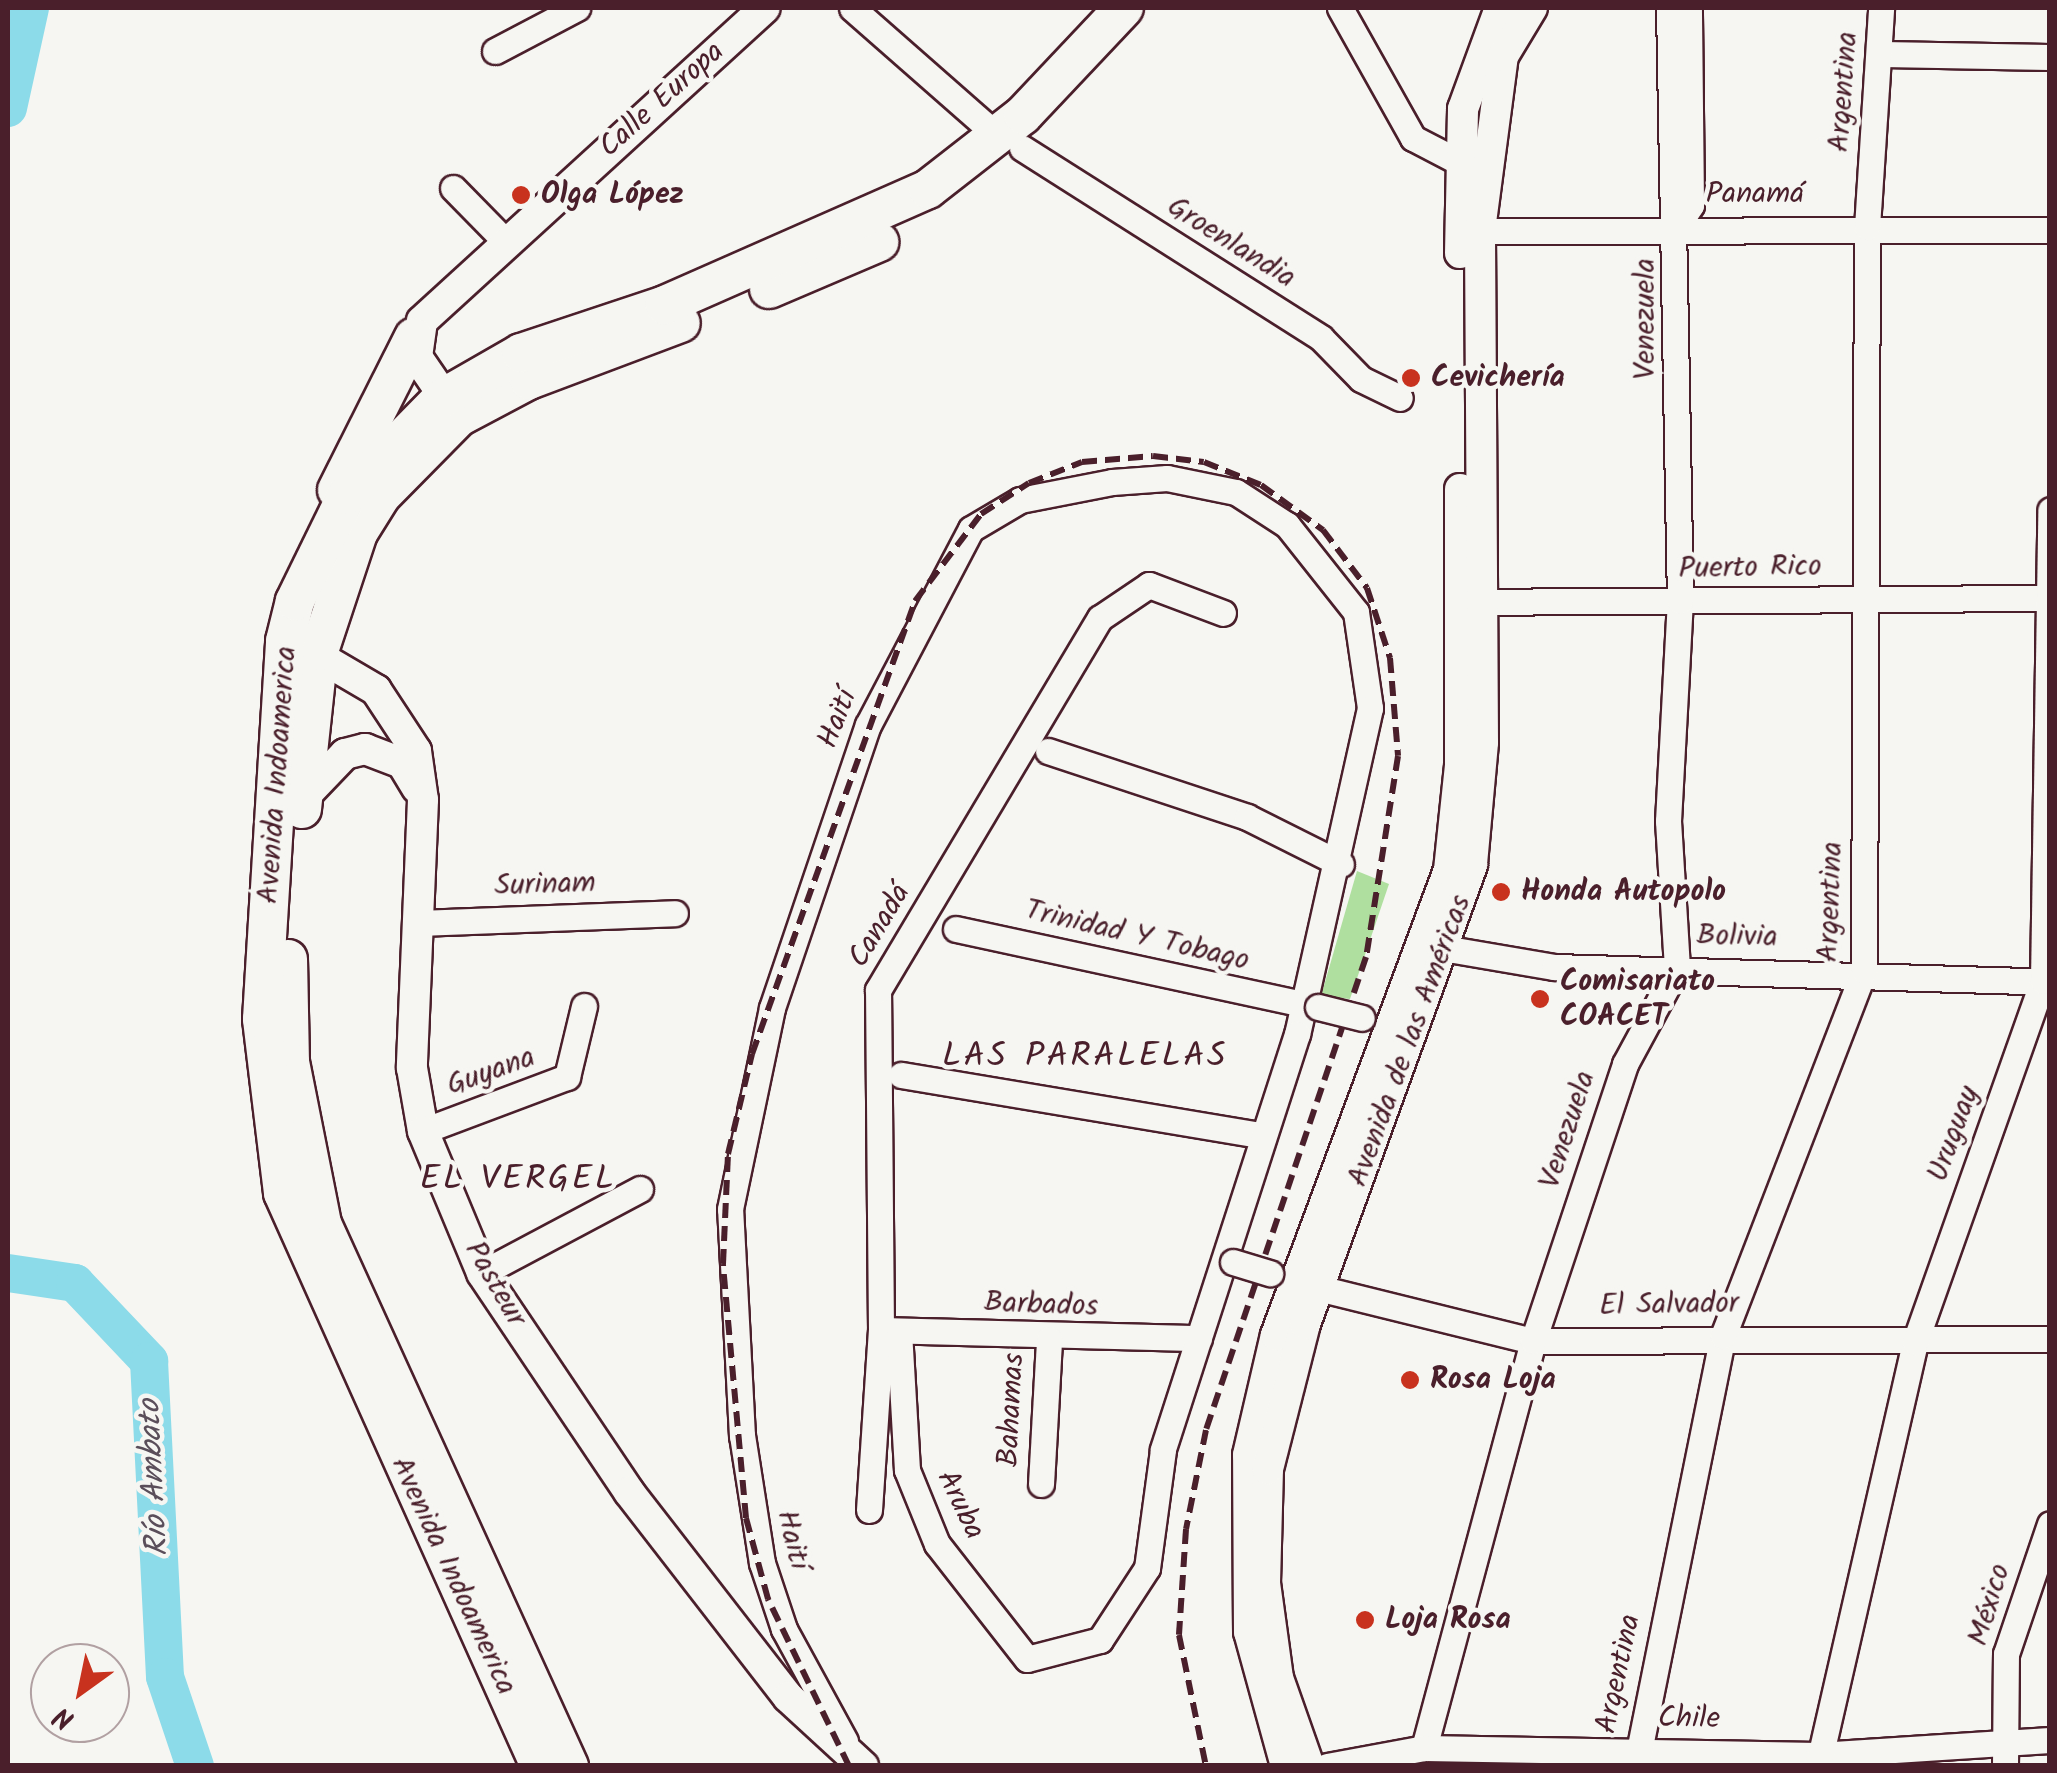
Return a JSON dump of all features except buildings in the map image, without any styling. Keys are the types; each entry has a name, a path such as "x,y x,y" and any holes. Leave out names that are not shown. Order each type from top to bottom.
{"main road":[{"name":"Avenida Indoamerica","path":"1011,142 1124,8"},
{"name":"Avenida Indoamerica","path":"540,1766 283,1192 262,1019 302,646 332,521 381,454 450,408 521,353 840,234 928,188 1011,142 1152,8"},
{"path":"332,521 340,478 414,338"},
{"name":"Avenida Indoamerica","path":"450,408 358,533 302,646 303,798 290,1063 322,1224 569,1766"}],"street":[{"path":"495,51 577,8"},
{"name":"Calle Europa","path":"414,338 505,241 765,8"},
{"name":"Groenlandia","path":"852,8 1011,142 1321,338 1361,379 1400,398"},
{"path":"1340,8 1413,138 1460,163"},
{"name":"Avenida de las Américas","path":"1309,1766 1278,1678 1265,1583 1268,1469 1295,1281 1436,948 1477,824 1470,603 1470,231 1460,163 1463,109 1500,8"},
{"name":"Avenida de las Américas","path":"1470,231 1495,92 1532,8"},
{"name":"Venezuela","path":"1424,1748 1533,1341 1624,1064 1676,968 1668,821 1680,601 1677,226 1669,8"},
{"name":"Venezuela","path":"1677,226 1690,205 1689,8"},
{"name":"Argentina","path":"1636,1758 1724,1336 1864,970 1870,599 1867,227 1882,8"},
{"path":"1880,54 2050,57"},
{"path":"453,188 505,241"},
{"name":"Panamá","path":"1470,231 1677,226 2050,230"},
{"path":"414,338 450,408"},
{"name":"Haití","path":"863,1765 804,1670 762,1562 732,1330 730,1209 757,1058 868,725 971,529 1020,500 1167,478 1236,492 1287,524 1356,612 1368,661 1370,708 1310,1008 1260,1135"},
{"name":"Uruguay","path":"1818,1760 1915,1342 2046,982 2042,598 2050,510"},
{"name":"Canadá","path":"869,1510 890,1330 872,1015 888,967 1100,618 1149,585 1223,613"},
{"name":"Puerto Rico","path":"1470,603 2042,598"},
{"name":"Pasteur","path":"302,646 376,690 405,724 423,800 412,1068 422,1131 482,1272 628,1492 788,1697 863,1765"},
{"path":"303,798 345,754 365,749 402,764 423,800"},
{"path":"1048,751 1214,805 1340,864"},
{"name":"Surinam","path":"418,922 674,913"},
{"name":"Trinidad Y Tobago","path":"956,929 1362,1018 1394,1030"},
{"name":"Avenida de las Américas","path":"1286,1766 1249,1632 1244,1523 1258,1394 1295,1281 1394,1030 1436,948"},
{"name":"Bolivia","path":"1436,948 1554,966 1864,970 2046,982"},
{"name":"Guyana","path":"422,1131 567,1076 584,1006"},
{"path":"901,1075 1260,1135 1226,1261 1199,1338"},
{"path":"482,1272 640,1189"},
{"name":"El Salvador","path":"1226,1261 1533,1341 1724,1336 1915,1342 2050,1339"},
{"name":"Barbados","path":"890,1330 1049,1339 1199,1338"},
{"name":"Aruba","path":"890,1330 907,1470 937,1544 1008,1642 1027,1659 1051,1659 1100,1640 1135,1595 1163,1450 1199,1338"},
{"name":"Bahamas","path":"1041,1484 1049,1339"},
{"name":"México","path":"2005,1754 2006,1654 2050,1524"},
{"name":"Chile","path":"1327,1766 1424,1748 1636,1758 1818,1760 2005,1754 2050,1740"}],"green space":[{"path":"1357,871 1389,884 1350,999 1321,996"}],"waterway":[{"name":"Río Ambato","path":"8,108 30,8"},
{"name":"Río Ambato","path":"8,1273 75,1283 149,1361 165,1677 195,1766"}],"railway":[{"path":"849,1766 768,1599 746,1518 723,1264 728,1154 752,1054 915,601 981,514 1029,483 1082,462 1153,456 1204,462 1261,485 1323,530 1367,588 1390,658 1398,756 1366,957 1206,1430 1186,1529 1179,1635 1206,1766"}],"place":[{"name":"Olga López","path":"521,195"},
{"name":"Cevichería","path":"1411,378"},
{"name":"Honda Autopolo","path":"1501,892"},
{"name":"Comisariato COACET","path":"1540,999"},
{"name":"Rosa Loja","path":"1410,1380"},
{"name":"Loja Rosa","path":"1365,1620"}],"district":[{"name":"LAS PARALELAS","path":"1085,1057"},
{"name":"EL VERGEL","path":"518,1180"}]}
